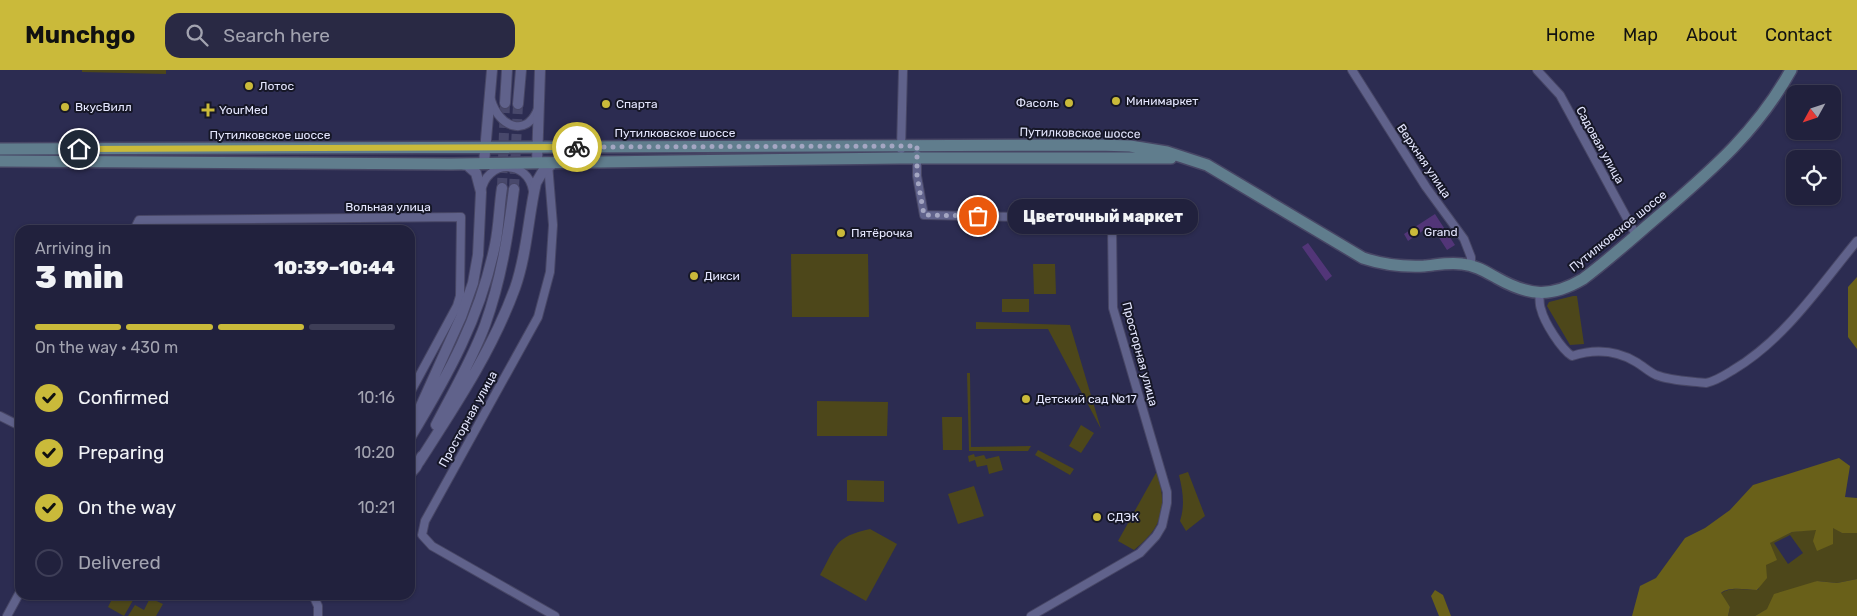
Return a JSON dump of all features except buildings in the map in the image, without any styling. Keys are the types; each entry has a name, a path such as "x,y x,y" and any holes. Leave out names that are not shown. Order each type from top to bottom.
{"main road":[{"name":"Путилковское шоссе","path":"0,149 1130,146 1167,152 1198,161 1228,176 1363,258 1380,264 1402,266 1451,263 1471,266 1517,288 1539,293 1560,290 1570,286 1598,267 1735,148 1772,103 1791,70"},
{"name":"Путилковское шоссе","path":"0,161 461,164 1130,157 1198,161"}],"street":[{"path":"484,163 492,70"},
{"path":"505,103 507,70"},
{"path":"518,104 521,70"},
{"path":"415,467 478,368 496,334 515,286 533,196 539,177 547,163 537,148 540,70"},
{"path":"900,158 902,70"},
{"name":"Верхняя улица","path":"1352,70 1412,164 1464,239 1471,257 1471,266"},
{"name":"Садовая улица","path":"1537,70 1560,95 1636,235"},
{"path":"490,96 498,117 510,125 524,124 531,120 538,108"},
{"name":"Просторная улица","path":"917,146 917,176 924,215 1020,217 1027,221 1041,220 1046,217 1100,217 1106,219 1112,227 1113,308 1167,492 1165,515 1156,536 1140,553 1031,616"},
{"name":"Просторная улица","path":"547,163 553,225 550,272 538,317 425,521 422,535 432,546 555,616"},
{"path":"461,164 467,165 476,173 481,192"},
{"path":"415,419 461,317 473,283 479,247 481,192 484,181 491,172 501,168 512,168 522,172 529,180 533,196"},
{"path":"415,430 443,385 460,352 473,320 495,245 502,188"},
{"path":"419,462 430,436 471,358 485,325 507,246 514,189"},
{"name":"Вольная улица","path":"136,225 139,220 461,217 460,296 457,306 415,384"},
{"path":"1539,293 1541,309 1549,327 1567,353 1572,356 1605,351 1625,356 1665,378 1706,383 1712,382 1744,364 1776,338 1857,241"},
{"path":"0,416 15,424"},
{"path":"7,616 16,600"},
{"path":"315,600 318,606 318,616"}],"shaded area":[{"path":"82,70 166,70 166,74 82,72"},
{"path":"791,254 868,254 869,317 792,317"},
{"path":"1033,264 1055,264 1056,294 1034,294"},
{"path":"1857,277 1857,349 1848,337 1848,287"},
{"path":"1577,296 1584,344 1570,345 1547,306 1549,302"},
{"path":"1002,299 1029,299 1029,312 1002,312"},
{"path":"976,322 1070,325 1101,429 1048,329 976,329"},
{"path":"967,373 970,373 971,447 1031,446 1028,451 969,451"},
{"path":"817,401 888,402 887,436 817,436"},
{"path":"942,417 962,417 962,450 943,450"},
{"path":"1081,425 1094,433 1081,453 1069,446"},
{"path":"1038,450 1074,469 1070,475 1035,455"},
{"path":"974,454 975,457 984,455 986,459 999,456 1003,470 989,474 987,465 977,467 975,460 969,462 968,456"},
{"path":"1839,458 1850,466 1845,497 1857,498 1857,533 1842,533 1833,528 1833,544 1817,551 1813,541 1816,530 1792,532 1770,543 1777,560 1766,565 1767,578 1757,590 1733,589 1721,593 1730,607 1728,616 1632,616 1640,586 1656,578 1685,538 1705,528 1730,510 1753,485"},
{"path":"1157,471 1162,495 1160,515 1152,533 1134,550 1118,541"},
{"path":"1188,472 1205,516 1186,531 1180,521 1183,498 1179,475"},
{"path":"847,480 884,481 884,502 847,501"},
{"path":"974,486 984,516 958,524 948,494"},
{"path":"1833,527 1842,533 1857,533 1857,579 1837,583 1817,581 1755,616 1728,616 1730,607 1720,594 1733,589 1758,590 1766,565 1769,543 1792,532","holes":["1790,535 1803,553 1788,564 1774,543"]},
{"path":"870,529 897,544 866,601 820,575 834,549 843,539 849,535"},
{"path":"1857,579 1857,616 1755,616 1767,609 1774,594 1817,581 1837,583"},
{"path":"1435,590 1443,595 1451,616 1439,616 1431,596"},
{"path":"112,600 133,600 124,616 108,607"},
{"path":"149,600 163,604 156,616 128,616 135,605 144,610"}],"tunnel":[{"path":"502,188 505,103"},
{"path":"514,189 518,104"}],"way so far":[{"path":"577,147 917,146 917,176 924,215 978,216"}],"place":[{"name":"Лотос","path":"249,86"},
{"name":"Минимаркет","path":"1116,101"},
{"name":"Фасоль","path":"1069,103"},
{"name":"Спарта","path":"606,104"},
{"name":"ВкусВилл","path":"65,107"},
{"name":"YourMed","path":"208,110"},
{"name":"Цветочный маркет","path":"978,216"},
{"name":"Grand","path":"1414,232"},
{"name":"Пятёрочка","path":"841,233"},
{"name":"Дикси","path":"694,276"},
{"name":"Детский сад №17","path":"1026,399"},
{"name":"СДЭК","path":"1097,517"}],"route":[{"path":"79,149 577,147"}]}
